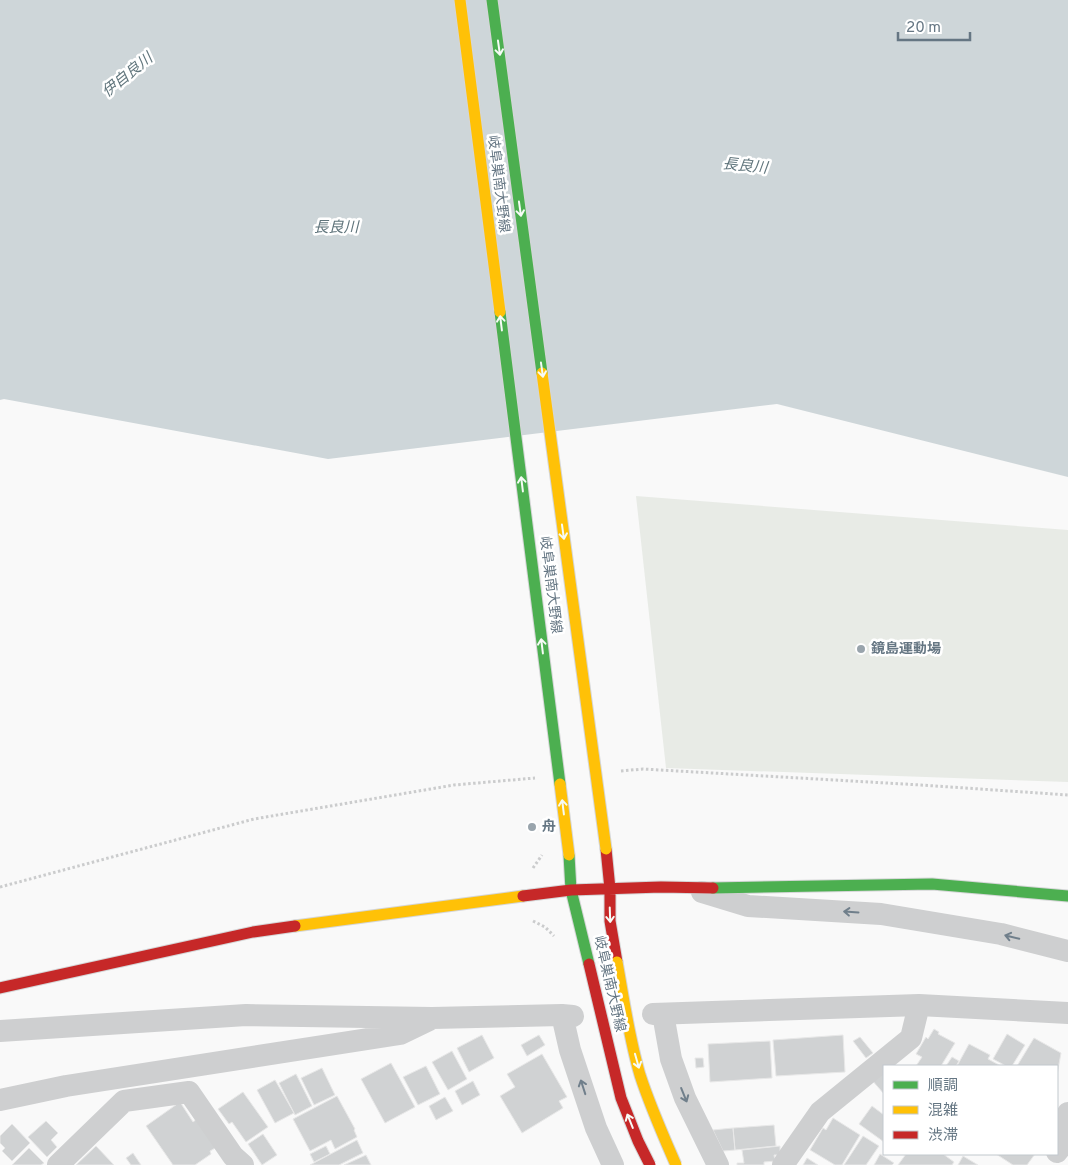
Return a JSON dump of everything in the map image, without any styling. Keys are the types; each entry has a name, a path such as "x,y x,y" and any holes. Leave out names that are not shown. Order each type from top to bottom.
{"main road":[{"name":"岐阜巣南大野線","path":"460,0 572,890 620,1098 650,1165"},
{"name":"岐阜巣南大野線","path":"492,0 606,849 610,890 610,921 634,1050 658,1127 676,1165"},
{"path":"0,988 253,932 572,890 661,887 932,884 1068,896"}],"street":[{"path":"687,888 748,906 882,914 1001,934 1068,951"},
{"path":"783,1165 820,1112 911,1038 918,1005"},
{"path":"718,1165 685,1098 658,1014 918,1005 1068,1013"},
{"path":"0,1031 246,1015 432,1018 567,1015 570,1050 596,1128 613,1165"},
{"path":"0,1100 66,1086 400,1034 432,1018"},
{"path":"58,1165 124,1101 189,1092 233,1156 243,1165"},
{"path":"1058,1150 1063,1144 1068,1113"}],"path":[{"path":"613,772 643,769 922,784 1068,795"},
{"path":"0,887 254,819 454,785 544,777"},
{"path":"531,920 545,927 559,940"}],"shaded area":[{"name":"鏡島運動場","path":"636,496 1068,530 1068,782 666,768"}],"water":[{"name":"長良川","path":"0,0 1068,0 1068,477 777,404 328,459 4,399 0,400"}],"building":[{"path":"934,1029 939,1032 938,1034 955,1043 942,1065 917,1065 922,1057 916,1054 926,1037 928,1039"},
{"path":"1007,1034 1025,1045 1013,1065 1004,1065 993,1059"},
{"path":"482,1035 494,1058 469,1072 457,1048"},
{"path":"539,1035 545,1045 527,1056 521,1045"},
{"path":"843,1035 845,1072 776,1076 773,1040"},
{"path":"860,1037 873,1053 866,1058 853,1041"},
{"path":"1034,1038 1061,1053 1058,1070 1058,1065 1018,1065"},
{"path":"770,1041 772,1078 710,1082 708,1044"},
{"path":"969,1044 990,1055 988,1059 999,1065 958,1065"},
{"path":"452,1051 467,1079 448,1090 432,1062"},
{"path":"542,1054 567,1097 559,1101 563,1108 522,1133 500,1096 515,1087 507,1074"},
{"path":"952,1057 959,1061 957,1065 947,1065"},
{"path":"695,1058 703,1058 704,1067 696,1068"},
{"path":"391,1063 415,1107 385,1123 361,1079"},
{"path":"426,1066 440,1094 418,1105 403,1077"},
{"path":"322,1068 335,1095 314,1105 301,1078"},
{"path":"883,1069 883,1093 871,1079"},
{"path":"296,1074 312,1106 295,1115 279,1083"},
{"path":"275,1080 294,1113 275,1123 257,1090"},
{"path":"473,1081 480,1095 462,1105 455,1091"},
{"path":"243,1092 268,1127 246,1142 232,1122 229,1124 218,1109"},
{"path":"337,1096 355,1129 357,1137 335,1149 331,1140 310,1151 293,1119"},
{"path":"445,1097 453,1111 436,1120 429,1106"},
{"path":"180,1102 193,1122 197,1119 217,1147 210,1151 211,1154 195,1165 173,1165 146,1126"},
{"path":"872,1106 883,1114 883,1141 859,1124"},
{"path":"833,1118 860,1135 842,1165 835,1165 810,1150 823,1128 826,1130"},
{"path":"46,1121 58,1133 51,1140 57,1147 47,1157 28,1137"},
{"path":"12,1124 30,1143 12,1161 2,1151 5,1148 0,1143 0,1136"},
{"path":"774,1125 776,1146 735,1150 733,1128"},
{"path":"733,1128 735,1150 723,1151 713,1130"},
{"path":"263,1134 277,1155 262,1165 248,1144"},
{"path":"863,1136 879,1146 866,1165 844,1165"},
{"path":"357,1140 363,1153 339,1165 310,1165"},
{"path":"96,1146 114,1165 76,1165"},
{"path":"326,1146 330,1154 314,1162 310,1154"},
{"path":"780,1146 780,1155 774,1155 775,1161 764,1162 764,1165 737,1165 737,1163 744,1163 742,1150"},
{"path":"29,1148 44,1163 41,1165 12,1165"},
{"path":"133,1153 141,1165 131,1165 126,1158"},
{"path":"880,1154 894,1163 892,1165 874,1165"},
{"path":"366,1155 371,1165 344,1165"},
{"path":"905,1155 944,1155 954,1162 952,1165 898,1165"},
{"path":"998,1155 1034,1155 1027,1165 1013,1165"},
{"path":"963,1156 978,1165 958,1165"},
{"path":"807,1158 818,1165 803,1165"}],"traffic: fast":[{"path":"492,0 542,373"},
{"path":"500,312 560,784"},
{"path":"569,855 571,890 589,964"},
{"path":"713,888 932,884 1068,896"}],"traffic: slow":[{"path":"460,0 500,312"},
{"path":"542,373 606,849"},
{"path":"560,784 569,855"},
{"path":"295,926 523,896"},
{"path":"617,962 640,1075 676,1165"}],"traffic: jam":[{"path":"606,849 610,889 610,921 617,962"},
{"path":"523,896 571,890 661,887 713,888"},
{"path":"0,988 253,932 295,926"},
{"path":"589,964 621,1098 650,1165"}],"place":[{"name":"鏡島運動場","path":"861,649"},
{"name":"舟","path":"532,827"}],"water label":[{"name":"伊自良川","path":"128,76"}]}
